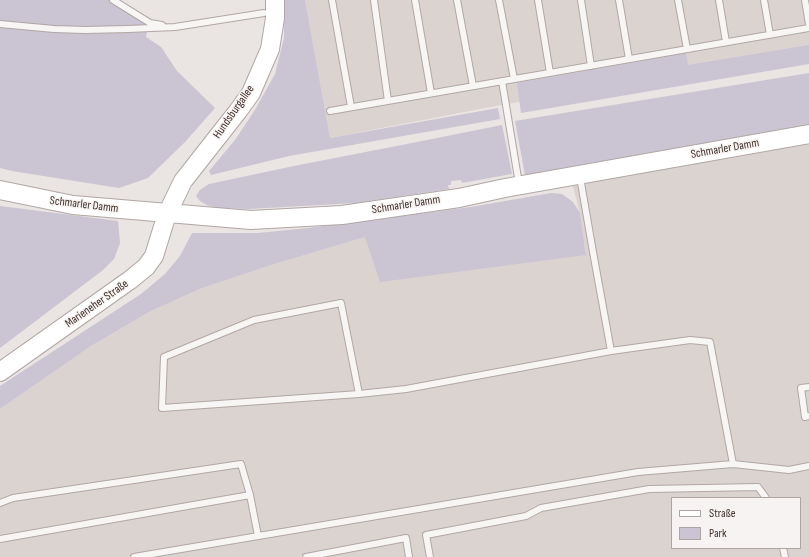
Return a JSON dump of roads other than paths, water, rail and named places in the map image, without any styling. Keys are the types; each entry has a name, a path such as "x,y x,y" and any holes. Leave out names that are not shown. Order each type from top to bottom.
{"street":[{"name":"Hundsburgallee","path":"167,214 183,181 238,111 250,93 270,49 275,18 269,7"},
{"name":"Schmarler Damm","path":"0,190 73,205 167,214 251,220 342,215 459,198 809,134"},
{"name":"Marieneher Straße","path":"0,372 130,280 146,266 154,256 167,214"}],"lane":[{"path":"113,0 150,23 175,27"},
{"path":"332,0 351,107"},
{"path":"374,0 388,101"},
{"path":"415,0 431,94"},
{"path":"457,0 473,86"},
{"path":"499,0 514,79"},
{"path":"538,0 550,73"},
{"path":"581,0 591,66"},
{"path":"619,0 629,59"},
{"path":"678,0 687,49"},
{"path":"719,0 726,42"},
{"path":"764,0 770,35"},
{"path":"805,0 809,24"},
{"path":"0,24 85,30 175,27 269,7"},
{"path":"330,111 809,28"},
{"path":"502,82 519,186"},
{"path":"580,175 592,252 611,351"},
{"path":"359,394 341,303 254,320 164,357 162,408 359,394 406,389 611,351 690,340 710,342 733,464"},
{"path":"809,387 800,388 805,417 809,416"},
{"path":"0,503 13,498 241,464 250,495 258,536"},
{"path":"134,557 638,472 733,464 789,470 809,466"},
{"path":"430,557 426,535 526,516 541,508 649,489 758,487 765,497"},
{"path":"0,539 250,495"},
{"path":"306,557 406,538 409,557"}]}
